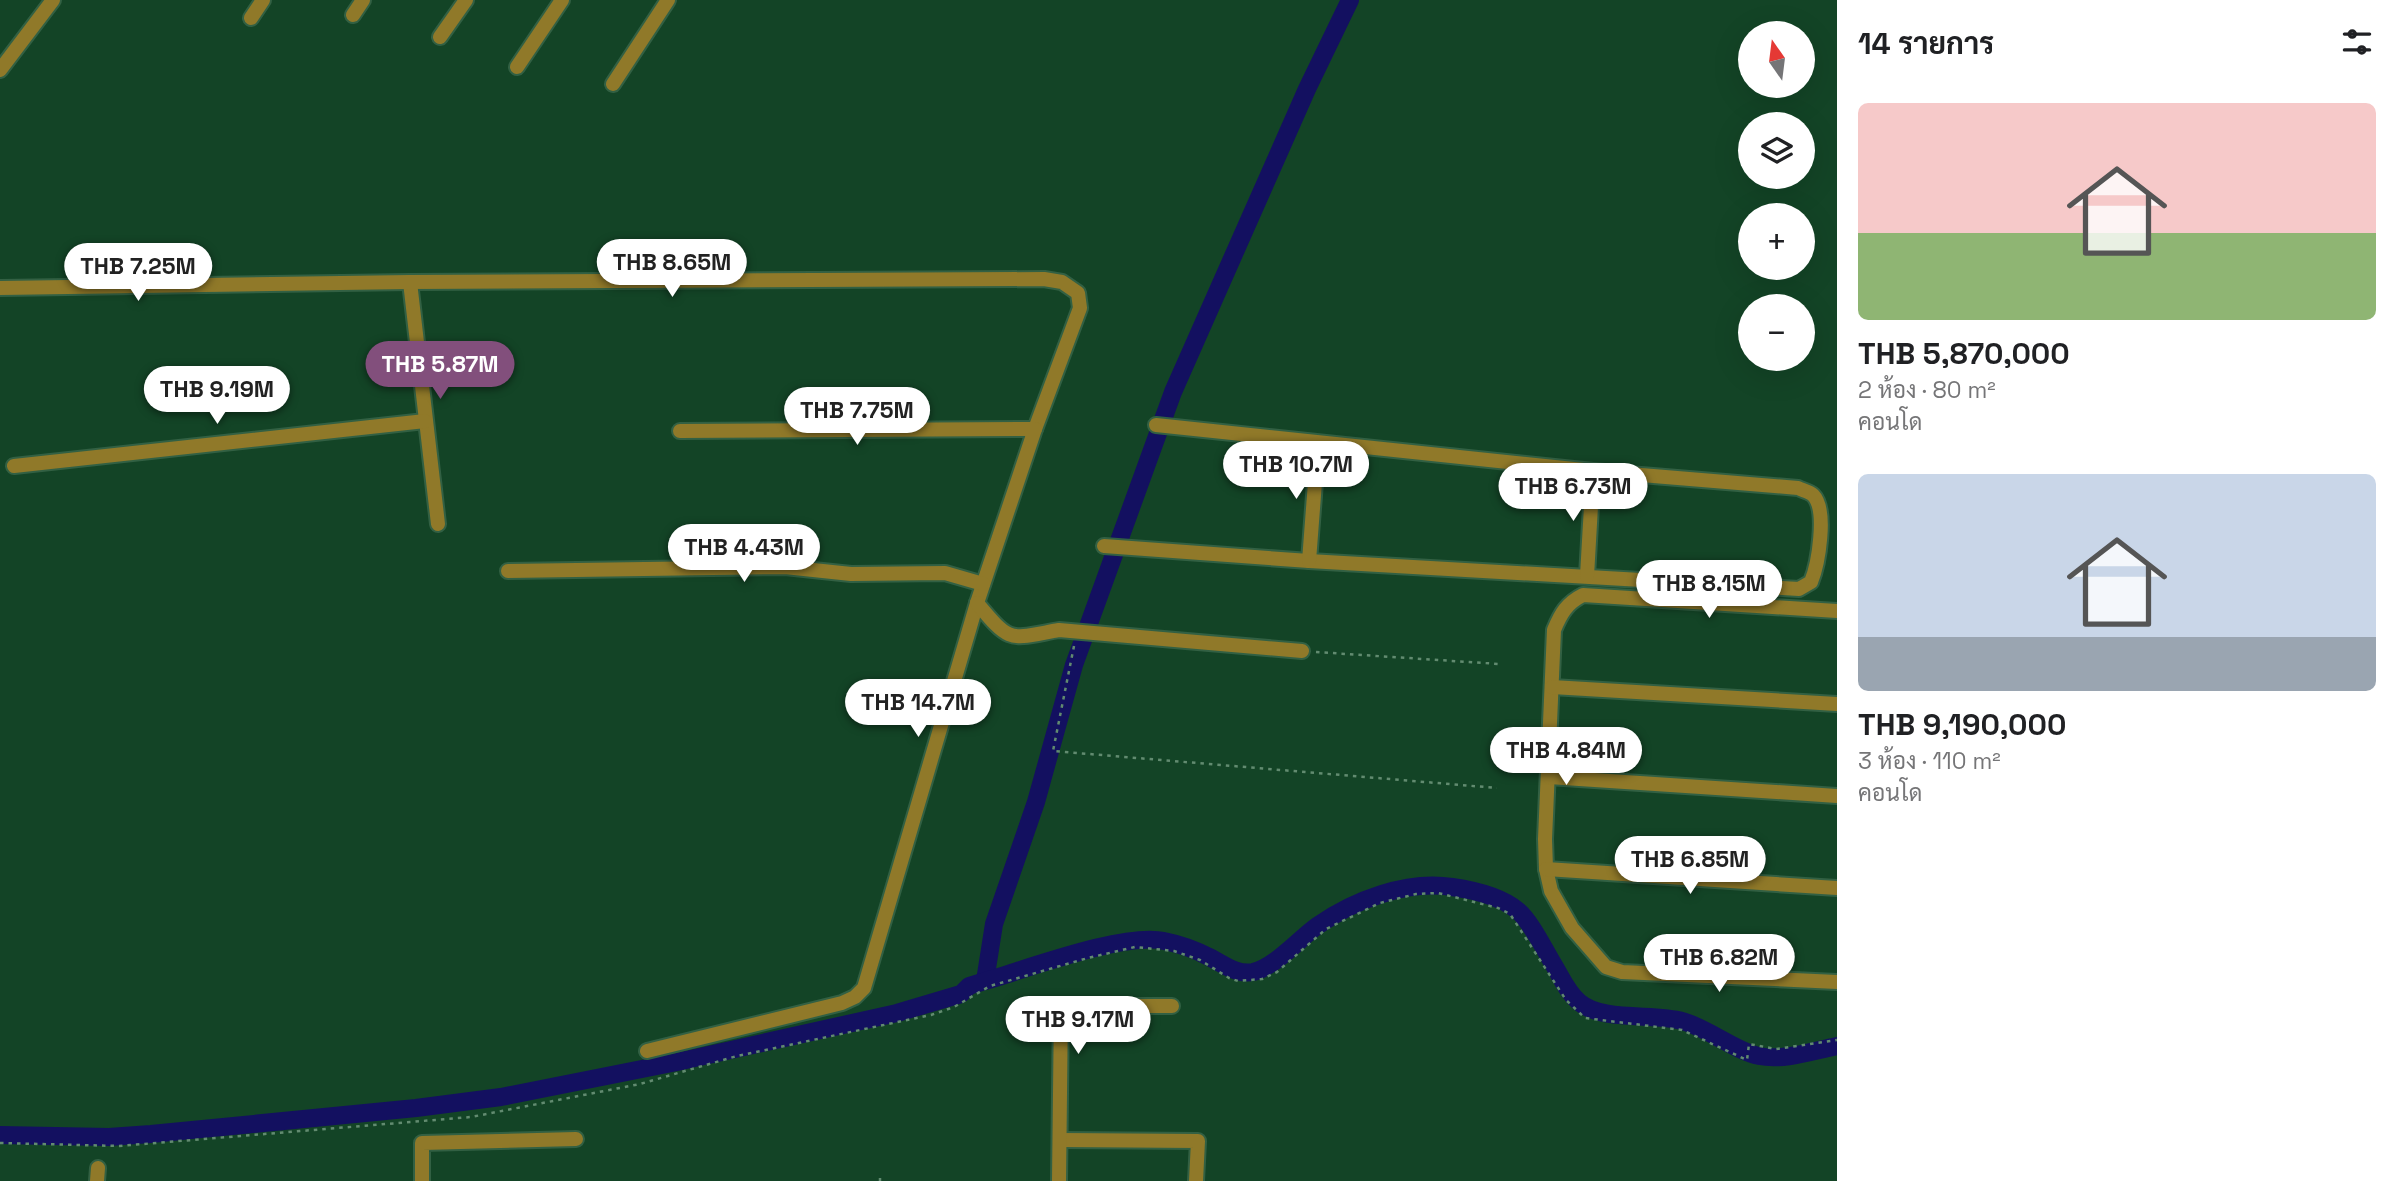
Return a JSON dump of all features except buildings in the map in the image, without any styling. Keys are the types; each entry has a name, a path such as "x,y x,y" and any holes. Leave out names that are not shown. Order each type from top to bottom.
{"street":[{"path":"0,70 53,0"},
{"path":"251,18 263,0"},
{"path":"353,15 363,0"},
{"path":"440,37 466,0"},
{"path":"517,67 562,0"},
{"path":"613,84 668,0"},
{"path":"0,288 410,282 1044,279 1062,282 1078,293 1080,308 1035,429 983,584 864,988 855,998 842,1003 647,1051"},
{"path":"410,282 438,524"},
{"path":"14,466 425,421"},
{"path":"1104,546 1309,561 1799,589 1811,582 1816,569 1821,526 1818,505 1813,495 1798,488 1593,471 1156,425"},
{"path":"680,431 1035,429"},
{"path":"1309,561 1318,443"},
{"path":"1587,576 1593,471"},
{"path":"1821,526 1837,527"},
{"path":"508,571 785,567 850,574 944,573 983,584"},
{"path":"1837,611 1583,595 1569,602 1560,615 1555,630 1545,839 1546,869 1551,891 1572,928 1606,967 1622,972 1837,982"},
{"path":"977,603 998,629 1025,638 1059,631 1302,651"},
{"path":"1552,687 1837,704"},
{"path":"1549,777 1837,796"},
{"path":"1546,869 1837,888"},
{"path":"1059,1181 1061,1006 1172,1006"},
{"path":"422,1181 422,1143 576,1139"},
{"path":"1060,1140 1198,1142 1196,1181"}],"path":[{"path":"1077,633 1053,751 1497,788"},
{"path":"1302,651 1499,664"},
{"path":"0,1143 118,1146 415,1123 489,1114 640,1084 737,1056 931,1014 954,1007 990,986 1088,957 1135,947 1174,951 1238,981 1262,979 1277,972 1326,929 1380,903 1426,893 1457,897 1510,914 1566,1000 1585,1018 1682,1030 1747,1060 1749,1044 1776,1049 1837,1040"}],"waterway":[{"path":"985,981 994,924 1036,802 1074,665 1173,392 1307,89 1350,0"},
{"path":"0,1135 109,1137 151,1134 501,1097 677,1062 897,1013 961,994 969,986 1125,942 1170,942 1199,952 1236,970 1253,972 1270,965 1317,926 1347,908 1381,894 1417,886 1460,888 1503,901 1517,910 1533,929 1568,990 1589,1008 1614,1015 1682,1021 1759,1056 1788,1056 1837,1046"}]}
